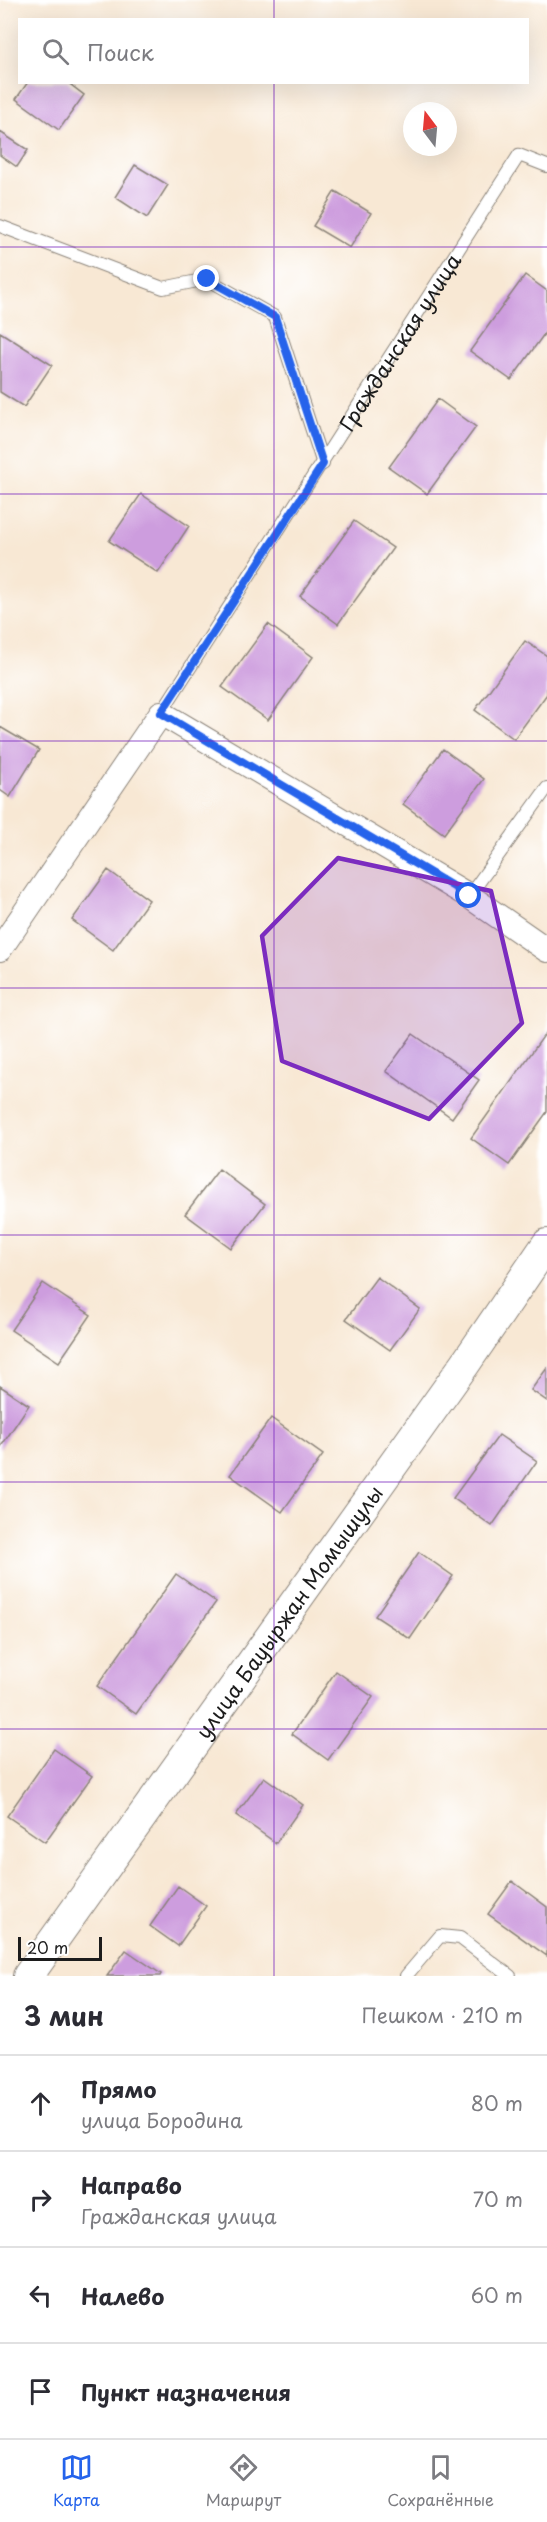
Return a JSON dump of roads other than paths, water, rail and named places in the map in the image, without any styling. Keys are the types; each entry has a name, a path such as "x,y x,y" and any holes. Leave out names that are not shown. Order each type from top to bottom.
{"street":[{"path":"161,713 469,896 547,950"},
{"name":"Гражданская улица","path":"1,946 161,713"},
{"name":"улица Бауыржан Момышулы","path":"28,1976 458,1374 547,1244"}],"lane":[{"name":"Гражданская улица","path":"161,713 323,464 519,155 547,166"},
{"path":"0,225 163,288 207,279 275,317 323,464"},
{"path":"469,896 547,788"},
{"path":"406,1976 440,1936 460,1938 510,1976"}]}
